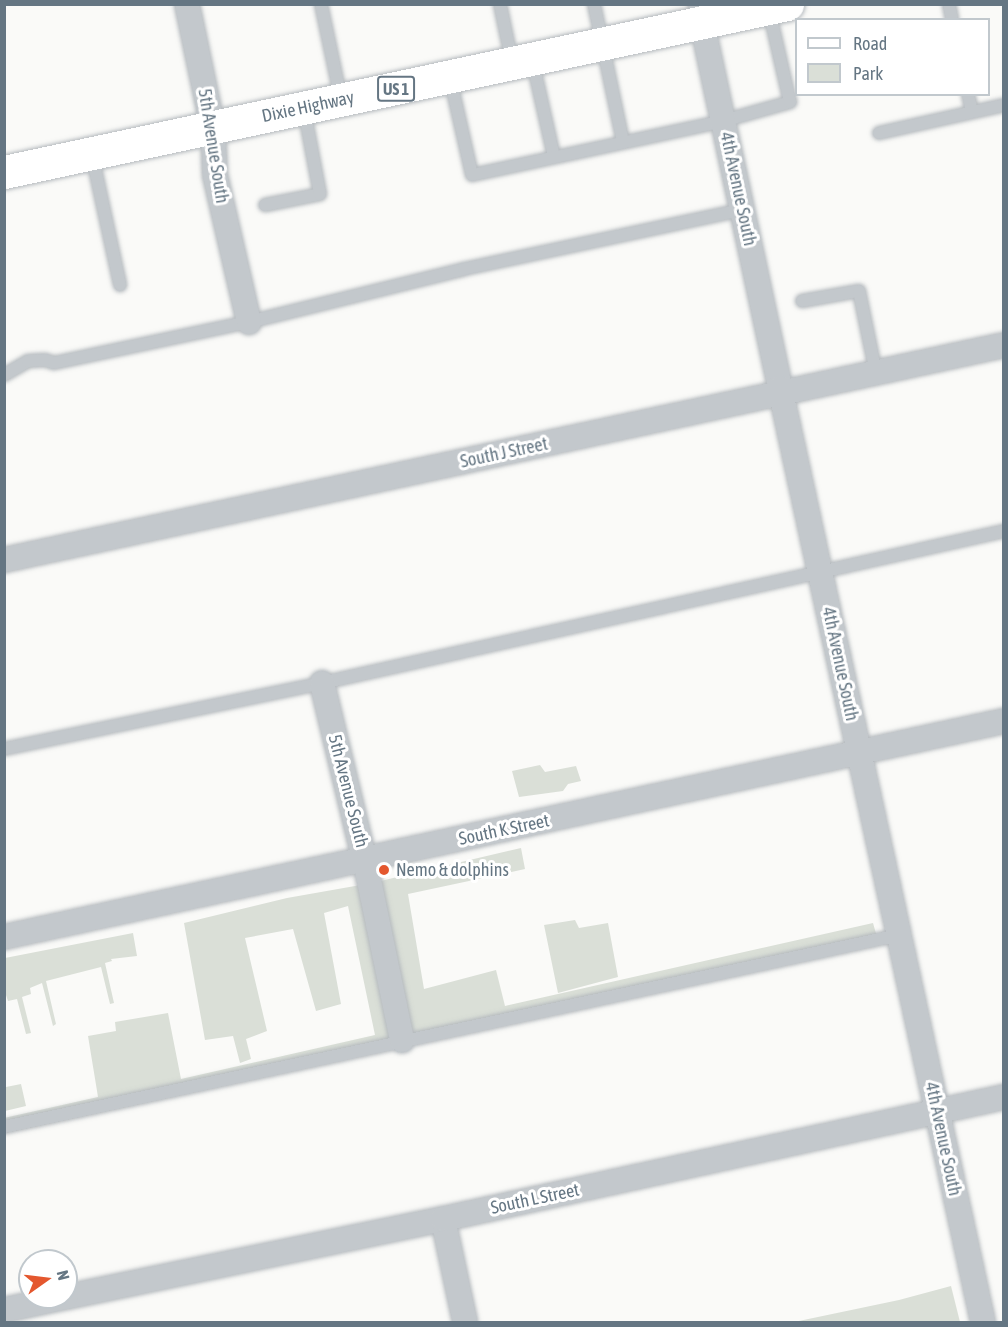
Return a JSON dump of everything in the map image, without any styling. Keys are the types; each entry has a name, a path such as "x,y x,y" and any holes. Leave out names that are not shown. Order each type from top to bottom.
{"main road":[{"name":"Dixie Highway","path":"4,172 602,44 702,14 778,7"}],"street":[{"name":"5th Avenue South","path":"187,4 213,128 215,175 249,322"},
{"name":"4th Avenue South","path":"702,14 781,393 983,1323"},
{"name":"South J Street","path":"4,560 1004,345"},
{"name":"5th Avenue South","path":"321,683 365,860 402,1040"},
{"name":"South K Street","path":"4,937 1004,721"},
{"name":"South L Street","path":"78,1295 443,1219 1004,1097"},
{"path":"443,1219 465,1323"}],"lane":[{"path":"321,4 341,100"},
{"path":"500,4 554,157"},
{"path":"594,4 623,142"},
{"path":"450,77 472,175 723,121 790,102 778,7"},
{"path":"968,96 972,112"},
{"path":"879,134 1004,105"},
{"path":"265,205 320,194 303,108"},
{"path":"91,154 120,285"},
{"path":"4,375 28,361 45,360 54,363 249,322 453,272 742,210"},
{"path":"802,301 859,291 876,373"},
{"path":"4,749 321,683 819,570 1004,531"},
{"path":"4,1127 899,935"}],"green space":[{"path":"540,765 545,772 576,766 581,781 568,784 563,791 519,797 512,771"},
{"path":"521,848 525,869 408,894 424,989 496,970 505,1006 873,923 879,944 5,1133 4,1118 98,1097 88,1036 116,1031 115,1022 168,1013 181,1079 375,1035 348,906 324,913 341,1004 316,1011 293,929 245,938 267,1031 246,1039 251,1059 240,1063 233,1036 205,1040 184,923 287,898 372,883"},
{"path":"575,920 579,928 608,923 618,977 558,993 544,925"},
{"path":"133,933 137,956 111,959 112,961 105,963 114,1003 110,1004 101,967 46,981 56,1024 53,1026 42,983 30,988 31,994 22,997 31,1033 26,1034 17,999 8,1001 5,992 5,958"},
{"path":"4,1078 6,1087 21,1084 26,1106 5,1111"},
{"path":"951,1286 960,1322 794,1322 899,1300"}],"place":[{"name":"Nemo & dolphins","path":"384,870"}]}
